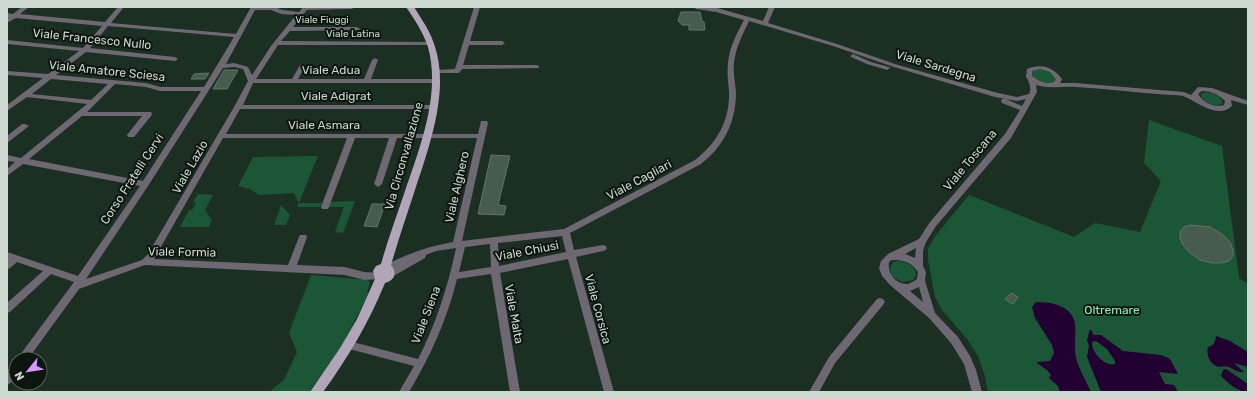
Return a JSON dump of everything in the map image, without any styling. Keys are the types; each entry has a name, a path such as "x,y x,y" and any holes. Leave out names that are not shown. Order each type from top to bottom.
{"main road":[{"name":"Via Circonvallazione","path":"316,392 349,345 366,314 383,273 427,135 434,107 436,77 431,44 413,8"}],"street":[{"path":"7,21 26,7"},
{"path":"7,109 85,50 121,7"},
{"path":"305,8 352,7"},
{"path":"477,7 460,67 537,67"},
{"name":"Viale Sardegna","path":"696,7 717,10 765,24 835,45 896,66 997,95 1017,99 1032,94"},
{"path":"765,24 772,7"},
{"path":"254,8 272,8 289,14 299,14"},
{"name":"Corso Fratelli Cervi","path":"28,351 78,284 145,184 221,66 254,8"},
{"name":"Viale Lazio","path":"145,262 152,256 222,136 251,81 276,43 305,8"},
{"path":"7,15 238,36"},
{"name":"Viale Cagliari","path":"383,273 436,248 564,232 698,162 710,154 721,140 726,130 732,100 731,64 733,52 736,40 747,19"},
{"name":"Viale Fiuggi","path":"287,29 357,29"},
{"name":"Viale Francesco Nullo","path":"7,42 175,59"},
{"name":"Viale Latina","path":"276,43 431,44"},
{"path":"468,43 502,43"},
{"name":"Viale Sardegna","path":"835,45 869,63 1011,103 1024,109"},
{"name":"Viale Adua","path":"367,81 375,60"},
{"path":"221,66 234,65 246,68 251,81"},
{"name":"Viale Adua","path":"294,81 302,66"},
{"name":"Viale Adua","path":"251,81 367,81 436,77 458,71 460,67"},
{"path":"1075,85 1058,77 1052,71 1037,67 1029,70 1028,74 1032,79 1040,84 1075,85 1184,94 1204,89 1246,102"},
{"name":"Viale Amatore Sciesa","path":"7,73 146,85 160,89 205,89"},
{"path":"1032,79 1032,94 1059,81 1058,77"},
{"path":"7,173 80,114 114,82"},
{"path":"1195,92 1195,96 1205,104"},
{"path":"1217,92 1228,101 1229,104 1226,108"},
{"name":"Viale Toscana","path":"919,267 919,251 922,241 932,224 1008,136 1032,94"},
{"path":"1184,94 1216,108 1226,108 1246,102"},
{"path":"25,95 92,102"},
{"name":"Viale Adigrat","path":"238,107 434,107"},
{"path":"80,114 148,114 131,135"},
{"name":"Viale Alghero","path":"459,244 484,123"},
{"path":"7,140 25,126"},
{"name":"Viale Asmara","path":"222,136 427,135"},
{"name":"Viale Alghero","path":"427,135 481,136"},
{"path":"324,207 352,136"},
{"path":"378,184 394,136"},
{"path":"7,158 145,184"},
{"name":"Viale Corsica","path":"564,232 609,392"},
{"path":"291,269 304,237"},
{"name":"Viale Malta","path":"494,240 495,270 515,392"},
{"name":"Viale Toscana","path":"889,258 908,250 922,241"},
{"name":"Viale Siena","path":"404,392 421,364 443,311 455,276 459,244"},
{"name":"Viale Chiusi","path":"455,276 495,270 603,248"},
{"path":"931,312 921,281 922,272 919,267 905,257 894,256 889,258 884,264 884,272 886,277 931,312 961,349 972,372 977,392"},
{"path":"7,266 11,257 50,270 78,284"},
{"name":"Viale Formia","path":"78,284 145,262 356,273 364,276 383,273"},
{"path":"7,310 50,270"},
{"path":"895,284 913,287 921,281"},
{"path":"814,392 832,360 880,302"},
{"path":"349,345 421,364"}],"green space":[{"path":"1040,69 1051,72 1057,79 1055,83 1045,84 1032,77 1031,71"},
{"path":"1205,92 1216,94 1223,103 1214,105 1208,103 1201,97 1201,94"},
{"name":"Oltremare","path":"1149,120 1222,146 1239,278 1248,284 1248,392 988,392 985,376 978,356 967,339 942,310 935,297 928,260 928,249 936,235 969,195 1074,237 1095,223 1140,232 1161,181 1144,163"},
{"path":"318,156 299,203 294,193 259,195 250,189 238,186 253,157"},
{"path":"198,194 213,195 205,210 212,220 209,227 180,227 189,210 192,210 196,203 193,202"},
{"path":"355,201 343,233 335,232 344,207 327,207 329,202"},
{"path":"299,203 322,203 320,207 297,207"},
{"path":"281,205 290,215 286,225 274,225"},
{"path":"898,261 907,263 914,269 916,275 913,280 902,282 892,276 890,267 894,262"},
{"path":"311,275 368,280 370,283 367,292 369,293 341,347 309,392 269,392 284,380 297,352 289,333"}],"shaded area":[{"path":"1036,302 1054,304 1070,313 1075,324 1076,358 1091,392 1060,392 1058,386 1049,378 1051,375 1048,371 1036,362 1050,361 1054,353 1052,345 1035,318 1032,307"},
{"path":"1090,329 1094,335 1101,335 1123,351 1161,355 1170,359 1178,374 1159,372 1165,384 1174,385 1178,392 1101,392 1087,357 1089,346 1087,340","holes":["1096,341 1107,349 1115,361 1115,364 1107,363 1099,358 1092,346 1092,342"]},
{"path":"1216,336 1230,341 1248,352 1248,367 1234,363 1244,372 1227,366 1218,367 1212,363 1207,349 1214,343"},
{"path":"1226,369 1248,384 1248,392 1237,389 1221,376 1223,370"}],"building":[{"path":"681,12 700,12 705,30 689,30 689,25 682,25 678,21"},
{"path":"224,70 238,70 227,89 213,89"},
{"path":"209,73 205,79 191,79 194,74"},
{"path":"491,155 510,156 498,205 506,206 504,215 478,214"},
{"path":"372,204 385,204 377,227 364,226"},
{"path":"1190,225 1210,227 1223,235 1230,242 1233,250 1233,256 1229,261 1212,263 1200,260 1190,253 1183,245 1180,238 1180,232 1184,227"},
{"path":"1011,293 1018,297 1013,304 1005,299"}]}
